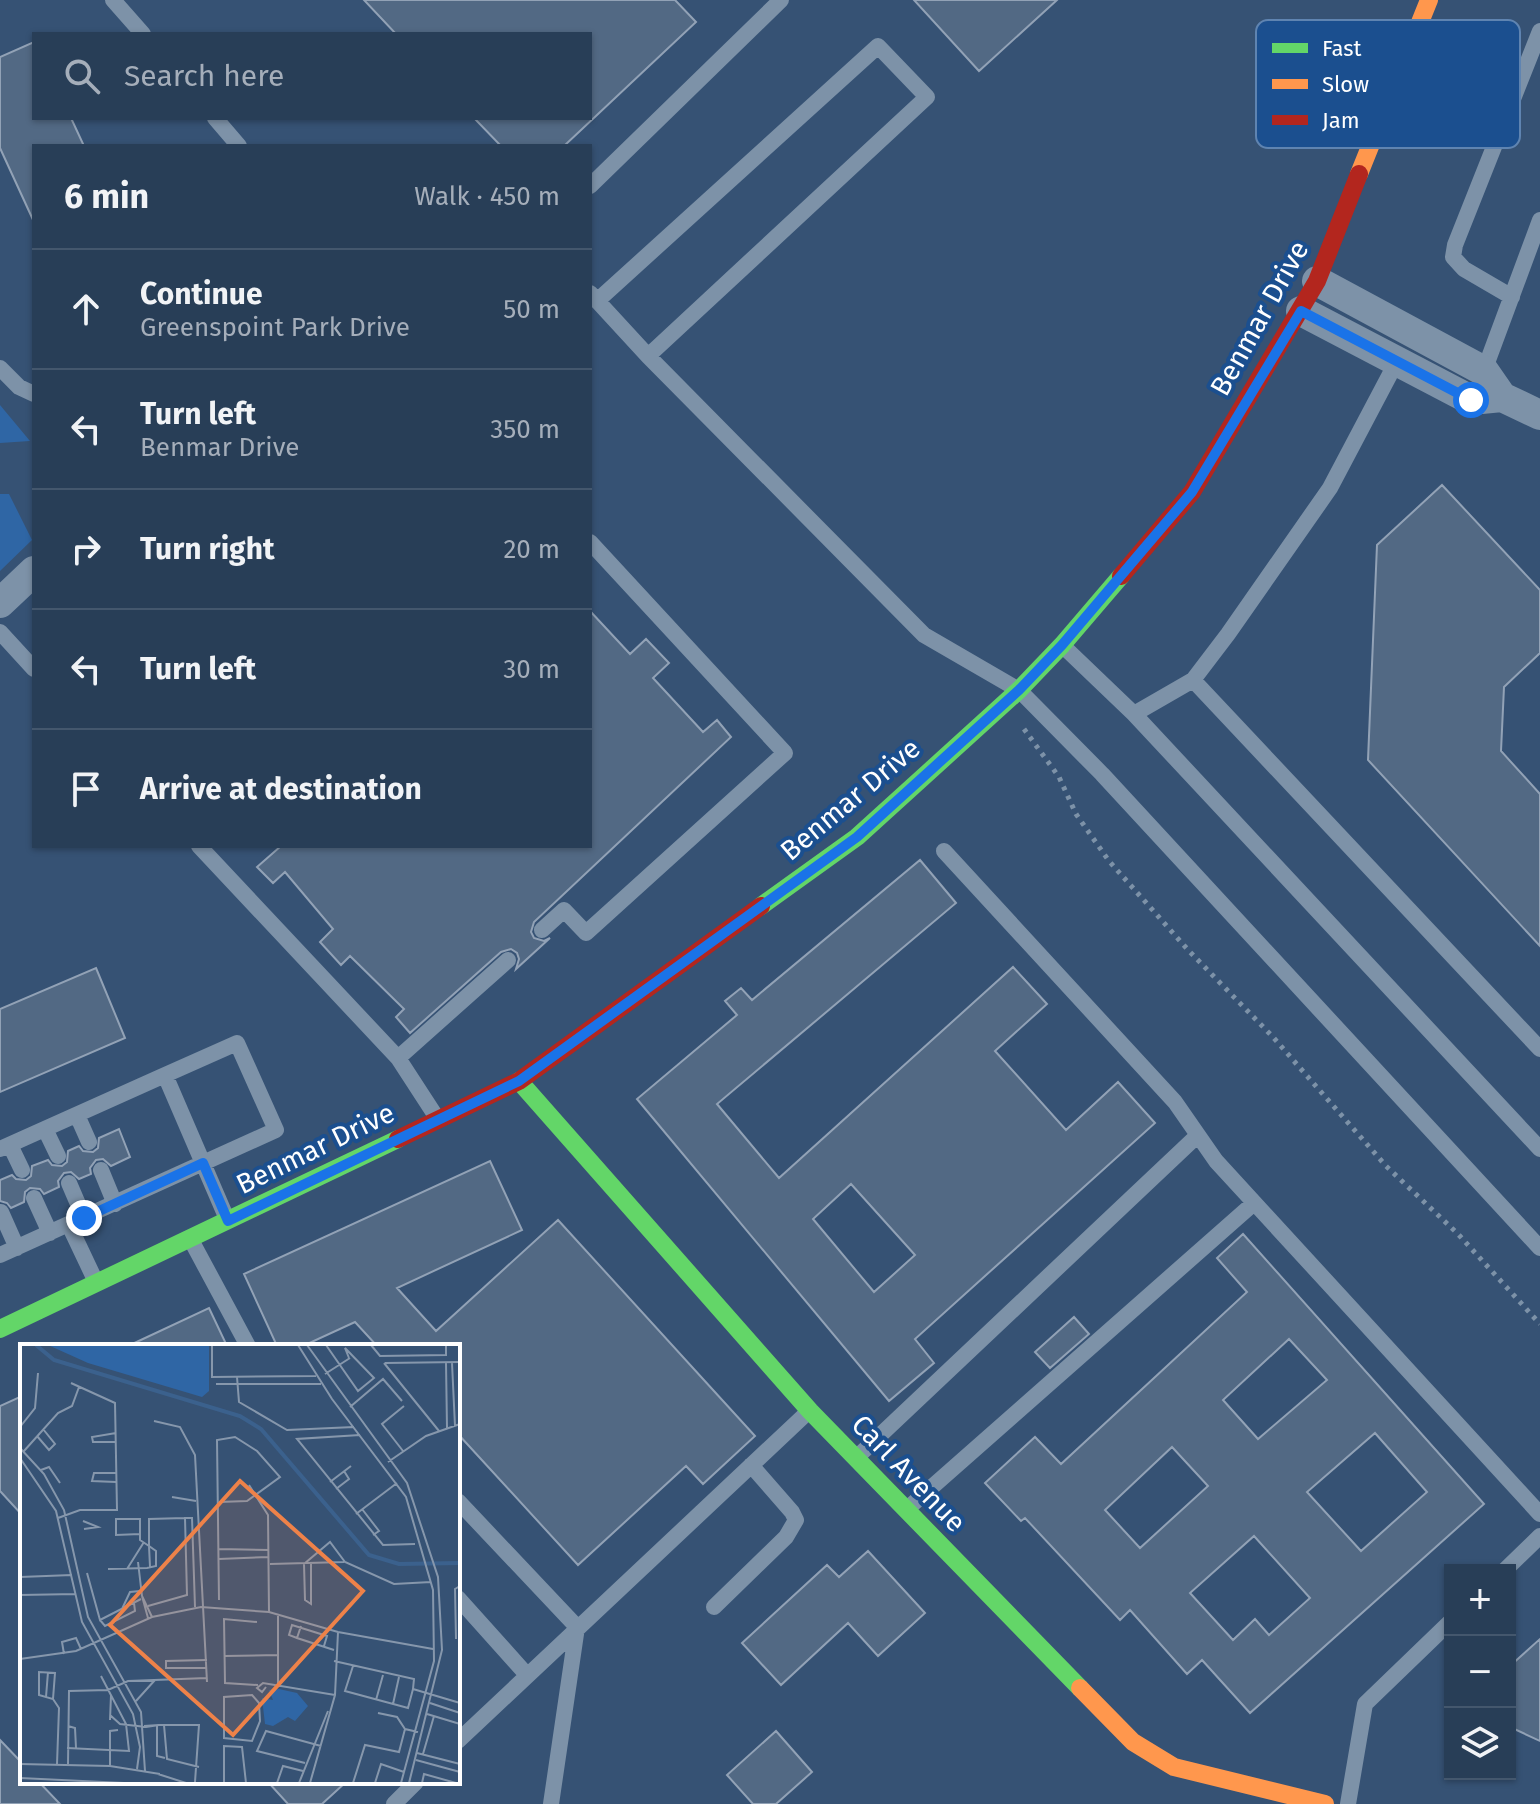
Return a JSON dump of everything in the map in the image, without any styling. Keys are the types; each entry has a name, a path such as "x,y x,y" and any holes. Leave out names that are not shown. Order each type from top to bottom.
{"street":[{"name":"Benmar Drive","path":"1421,20 1429,0"},
{"name":"Benmar Drive","path":"0,1329 519,1081 857,837 1019,690 1062,645 1192,492 1317,281 1370,148"},
{"path":"1317,281 1484,371 1502,397 1540,415"},
{"path":"1301,311 1471,400 1502,397"},
{"path":"0,603 32,573"},
{"name":"Carl Avenue","path":"519,1081 810,1411 1133,1742 1174,1767 1325,1804"}],"lane":[{"path":"113,0 141,32"},
{"path":"592,184 781,0"},
{"path":"1520,81 1540,31"},
{"path":"648,356 927,97 878,46 594,297 648,356 924,635 1019,690 1037,708 1102,774 1540,1248"},
{"path":"217,120 237,144"},
{"path":"1494,148 1453,257 1464,269 1512,297"},
{"path":"1484,371 1540,220"},
{"path":"1134,714 1193,680 1228,634 1330,488 1397,361"},
{"path":"0,368 19,387 32,393"},
{"path":"542,930 564,910 586,933 785,753 592,544"},
{"path":"0,632 32,667"},
{"path":"1062,645 1134,714 1540,1149"},
{"path":"1193,680 1540,1049"},
{"path":"201,848 398,1058 438,1120"},
{"path":"944,851 1175,1102 1216,1161 1540,1514"},
{"path":"398,1058 508,960"},
{"path":"0,1255 276,1130 237,1043 5,1147 22,1170"},
{"path":"165,1075 228,1221"},
{"path":"77,1115 89,1142"},
{"path":"45,1129 58,1156"},
{"path":"856,1458 1198,1135"},
{"path":"101,1170 115,1204"},
{"path":"69,1183 96,1283"},
{"path":"34,1198 50,1233"},
{"path":"906,1510 1254,1203"},
{"path":"1,1212 17,1248"},
{"path":"190,1239 247,1344"},
{"path":"460,1739 810,1411"},
{"path":"714,1607 786,1537 796,1520 751,1465"},
{"path":"460,1503 577,1627"},
{"path":"1511,1564 1540,1536"},
{"path":"460,1600 527,1675"},
{"path":"551,1804 577,1627"},
{"path":"1348,1804 1365,1704 1444,1628"},
{"path":"394,1804 414,1784"}],"path":[{"path":"1037,708 1022,726 1059,777 1076,814 1109,861 1189,951 1272,1036 1386,1166 1458,1234 1540,1324"}],"shaded area":[{"path":"0,405 30,441 0,443"},
{"path":"0,494 9,494 32,540 0,571"}],"building":[{"path":"364,0 675,0 696,22 592,120 592,32 394,32"},
{"path":"914,0 1057,0 979,71"},
{"path":"32,43 32,120 72,120 83,144 32,144 32,218 0,148 0,57"},
{"path":"476,120 592,120 566,144 499,144"},
{"path":"1442,485 1540,590 1540,653 1504,687 1501,751 1540,794 1540,946 1368,760 1377,545"},
{"path":"592,613 630,654 646,639 669,663 653,678 703,732 717,720 731,737 534,922 531,932 534,938 544,941 550,938 516,969 517,953 511,949 501,952 410,1033 396,1017 404,1009 350,956 341,965 320,942 333,929 285,872 273,883 257,867 279,848 592,848"},
{"path":"920,860 956,903 717,1104 779,1178 1013,967 1047,1004 995,1051 1066,1130 1118,1082 1155,1123 915,1339 934,1363 889,1401 637,1099 737,1015 725,1001 741,988 752,1000","holes":["851,1184 915,1255 874,1292 813,1219"]},
{"path":"96,968 125,1038 0,1092 0,1009"},
{"path":"119,1129 130,1157 111,1166 103,1159 96,1160 90,1168 91,1174 79,1179 71,1172 64,1173 58,1181 59,1187 44,1194 40,1189 30,1188 25,1192 24,1202 11,1208 0,1201 0,1180 12,1175 16,1179 26,1180 31,1176 32,1166 48,1160 52,1165 62,1166 67,1162 68,1151 79,1146 83,1151 93,1152 98,1148 99,1138"},
{"path":"490,1161 522,1230 397,1288 436,1331 558,1220 755,1436 703,1484 686,1466 578,1565 460,1436 460,1344 375,1344 355,1322 307,1344 276,1344 244,1274"},
{"path":"1243,1234 1484,1504 1250,1713 1202,1660 1187,1674 1130,1610 1120,1620 1025,1518 1021,1521 985,1483 1035,1437 1061,1464 1247,1292 1217,1258","holes":["1289,1339 1327,1380 1258,1439 1223,1400","1375,1433 1427,1492 1361,1551 1307,1492","1172,1447 1208,1486 1140,1548 1105,1510","1254,1536 1310,1598 1269,1635 1255,1619 1233,1640 1190,1593"]},
{"path":"209,1308 226,1344 132,1344"},
{"path":"1074,1317 1089,1334 1050,1368 1035,1352"},
{"path":"20,1397 20,1513 0,1491 0,1406"},
{"path":"868,1551 925,1613 878,1656 848,1623 781,1685 742,1643 827,1565 839,1577"},
{"path":"1540,1639 1540,1741 1516,1730 1516,1661"},
{"path":"776,1731 812,1772 776,1804 753,1804 727,1775"},
{"path":"0,1740 20,1761 20,1784 41,1784 60,1804 0,1804"},
{"path":"270,1784 344,1784 322,1804 288,1804"}],"traffic: fast":[{"path":"761,906 857,837 1019,690 1121,576"},
{"path":"519,1081 810,1411 1080,1688"},
{"path":"0,1329 398,1139"}],"traffic: slow":[{"path":"1421,20 1429,0"},
{"path":"1359,174 1369,148"},
{"path":"1080,1688 1133,1742 1174,1767 1325,1804"}],"traffic: jam":[{"path":"1121,576 1192,492 1317,281 1359,174"},
{"path":"398,1139 519,1081 761,906"}],"route":[{"path":"84,1218 203,1163 228,1221 519,1081 857,837 1019,690 1062,645 1192,492 1301,311 1471,400"}]}
